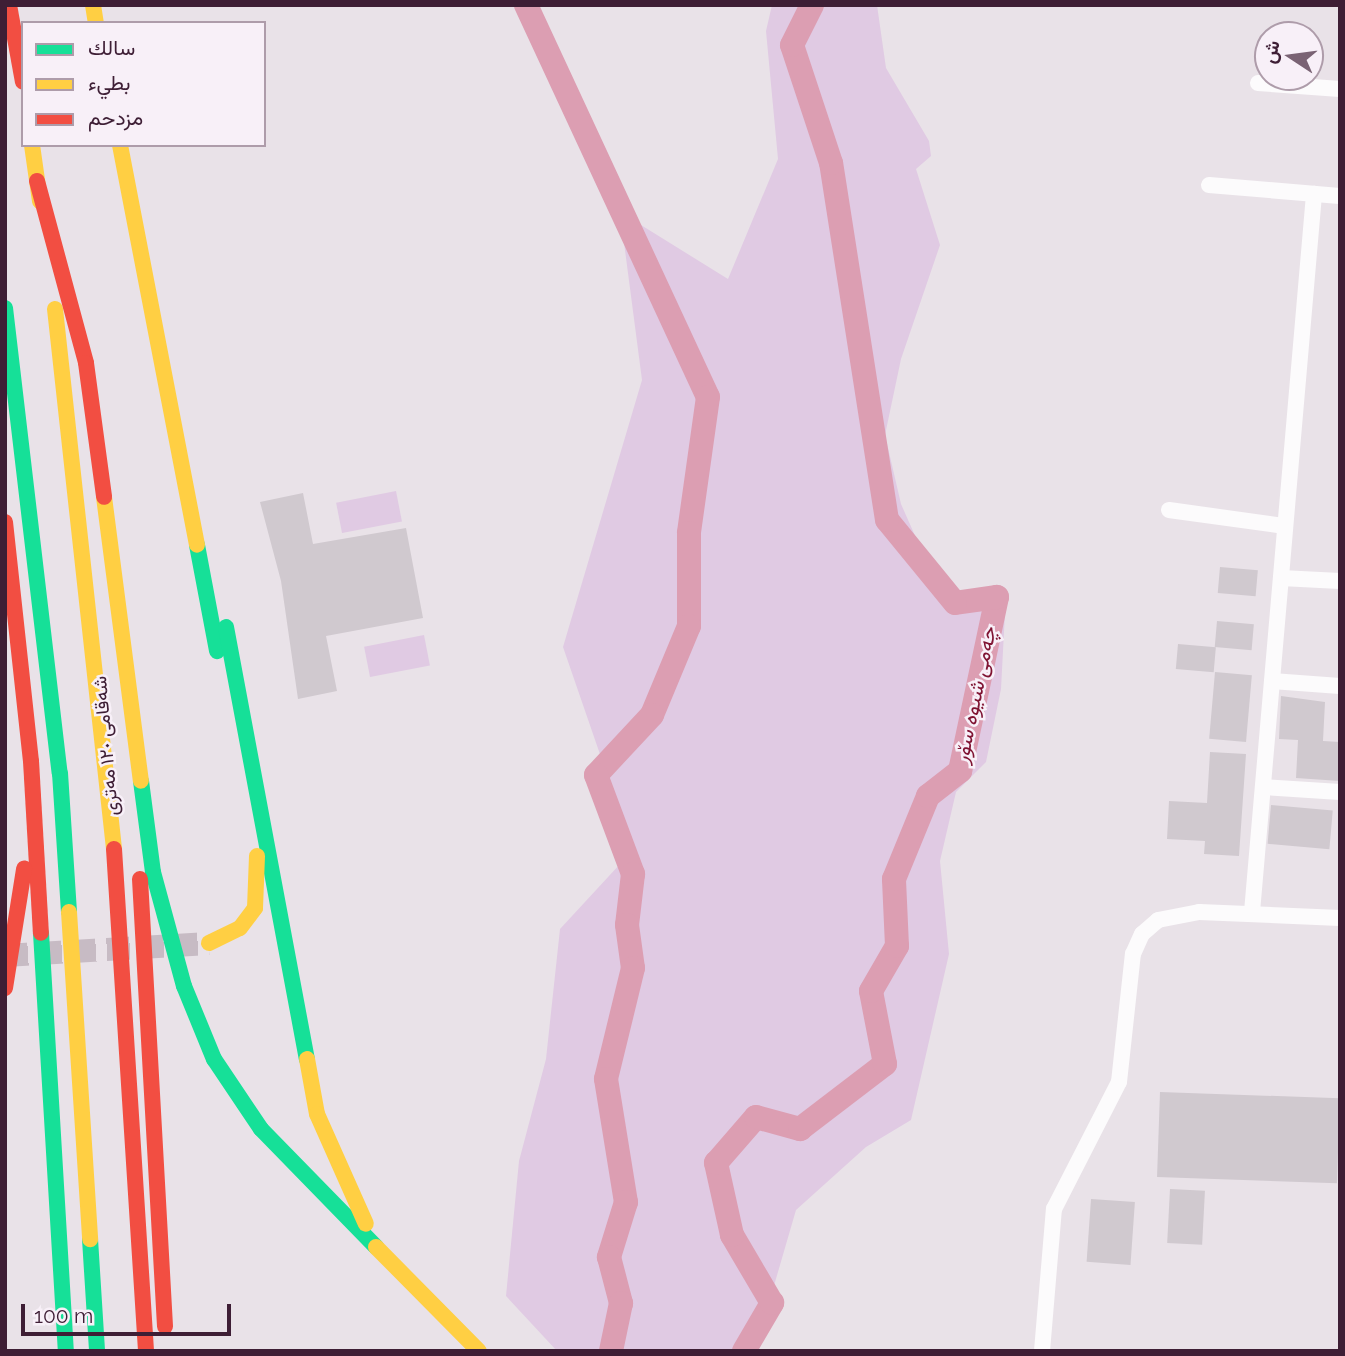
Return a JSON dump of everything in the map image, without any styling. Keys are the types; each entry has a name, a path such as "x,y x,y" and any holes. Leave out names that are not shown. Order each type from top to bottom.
{"main road":[{"path":"9,5 21,73"},
{"name":"شەقامی ١٢٠ مەتری","path":"32,147 110,782 146,1351"},
{"path":"120,147 259,868 259,894 248,919 209,943"},
{"path":"134,147 317,1114 347,1193 419,1290"},
{"path":"37,181 86,363 153,872 196,1018 234,1092 286,1160 479,1351"},
{"path":"5,308 60,773 97,1351"},
{"path":"5,522 31,761 66,1351"},
{"path":"108,538 156,1098 166,1346"},
{"path":"5,558 25,860 5,988"}],"street":[{"path":"1209,185 1340,196"},
{"path":"1252,912 1314,194"},
{"path":"1169,510 1285,526"},
{"path":"1281,578 1340,581"},
{"path":"1272,681 1340,686"},
{"path":"1263,787 1340,792"},
{"path":"1042,1351 1054,1209 1119,1082 1138,940 1158,920 1252,912 1340,918"}],"shaded area":[{"path":"772,5 877,5 886,68 929,141 931,156 916,169 940,245 901,359 885,435 901,504 936,583 1005,613 1001,689 986,762 956,792 940,861 949,954 911,1120 866,1147 796,1210 755,1351 557,1351 506,1296 519,1161 546,1059 560,929 633,850 563,647 642,380 620,212 728,279 778,159 766,31"},
{"path":"396,491 402,521 342,533 336,503"},
{"path":"424,635 430,665 370,677 364,647"}],"building":[{"path":"303,493 313,544 406,528 423,618 326,636 337,691 298,699 281,581 260,502"},
{"path":"1220,567 1258,570 1256,596 1218,593"},
{"path":"1217,621 1254,624 1252,650 1215,647"},
{"path":"1178,644 1216,647 1214,672 1176,669"},
{"path":"1215,672 1252,675 1246,742 1209,739"},
{"path":"1281,696 1325,702 1323,741 1340,742 1340,781 1296,778 1298,740 1279,739"},
{"path":"1210,752 1246,754 1239,856 1204,854 1205,841 1167,839 1169,801 1207,803"},
{"path":"1271,805 1333,810 1329,849 1268,844"},
{"path":"1160,1092 1340,1098 1337,1183 1157,1177"},
{"path":"1170,1189 1205,1191 1202,1245 1167,1243"},
{"path":"1091,1199 1135,1202 1130,1265 1087,1262"}],"waterway":[{"path":"526,5 708,397 689,533 689,626 652,715 596,775 633,874 627,925 633,968 606,1079 626,1202 609,1257 621,1303 611,1351"},
{"name":"چەمی شیوە سۆر","path":"744,1351 772,1303 732,1235 716,1163 756,1117 800,1129 885,1064 871,991 897,946 894,879 928,796 960,771 997,597 955,603 887,520 831,163 792,45 812,5"}],"tunnel":[{"path":"5,955 209,943"}],"traffic: fast":[{"path":"5,308 60,773 69,912"},
{"path":"197,545 217,651"},
{"path":"226,627 307,1059"},
{"path":"141,781 153,872 184,986 214,1059 261,1129 376,1247"},
{"path":"41,933 66,1351"},
{"path":"90,1239 97,1351"}],"traffic: slow":[{"path":"93,5 96,21"},
{"path":"32,147 40,201"},
{"path":"120,147 197,545"},
{"path":"55,309 114,849"},
{"path":"104,497 141,781"},
{"path":"209,943 240,928 255,908 257,856"},
{"path":"69,912 90,1239"},
{"path":"307,1059 317,1114 366,1224"},
{"path":"376,1247 479,1351"}],"traffic: jam":[{"path":"9,5 21,71"},
{"path":"37,181 86,363 104,497"},
{"path":"5,522 31,761 41,933"},
{"path":"114,849 146,1351"},
{"path":"5,988 24,869"},
{"path":"140,879 165,1326"}]}
